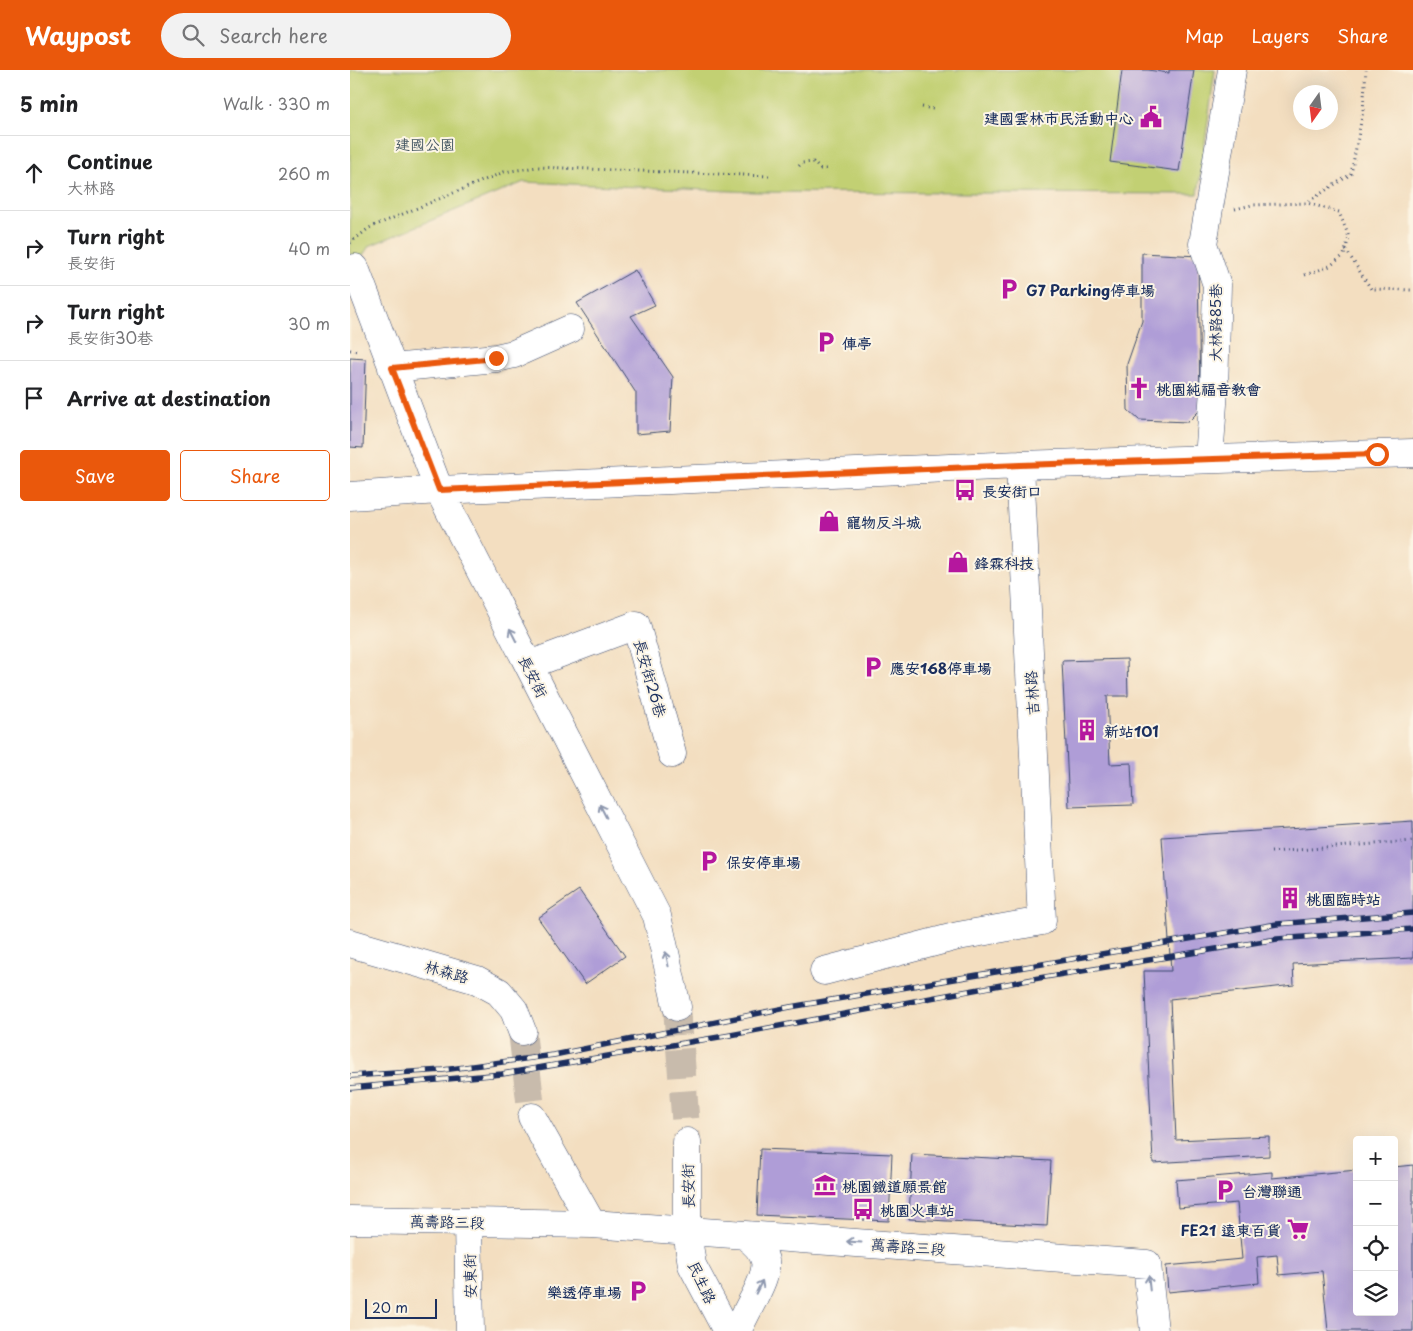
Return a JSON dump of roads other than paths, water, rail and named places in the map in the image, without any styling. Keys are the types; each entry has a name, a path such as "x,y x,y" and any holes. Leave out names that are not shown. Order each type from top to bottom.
{"street":[{"name":"大林路85巷","path":"1208,459 1214,390 1217,285 1203,244 1232,70"},
{"name":"長安街","path":"352,255 439,490 657,916 677,1007"},
{"path":"384,345 496,358 514,354 570,329"},
{"path":"350,496 439,490 1020,465 1413,453"},
{"name":"吉林路","path":"824,971 958,936 1042,921 1020,465"},
{"name":"長安街26巷","path":"529,665 636,625 672,754"},
{"name":"林森路","path":"350,943 476,980 499,992 514,1010 522,1030"},
{"path":"532,1117 538,1130 597,1224"},
{"name":"長安街","path":"687,1142 688,1231"},
{"name":"萬壽路三段","path":"350,1220 597,1224 1147,1264 1154,1331"},
{"name":"安東街","path":"468,1222 470,1331"},
{"name":"民生路","path":"688,1231 692,1265 727,1331"},
{"path":"692,1265 739,1234 760,1249 766,1266 764,1276 737,1331"}],"tunnel":[{"path":"677,1007 687,1142"},
{"path":"522,1031 532,1117"}],"railway":[{"path":"350,1076 443,1070 554,1055 790,1007 1277,924 1413,913"},
{"path":"350,1088 502,1074 725,1036 1039,978 1277,939 1413,929"}],"place":[{"name":"建國雲林市民活動中心","path":"1151,117"},
{"name":"G7 Parking停車場","path":"1009,289"},
{"name":"俥亭","path":"826,342"},
{"name":"桃園純福音教會","path":"1139,388"},
{"name":"長安街口","path":"965,490"},
{"name":"寵物反斗城","path":"829,521"},
{"name":"鋒霖科技","path":"958,562"},
{"name":"應安168停車場","path":"873,667"},
{"name":"新站101","path":"1087,730"},
{"name":"保安停車場","path":"709,861"},
{"name":"桃園臨時站","path":"1290,898"},
{"name":"桃園鐵道願景館","path":"825,1185"},
{"name":"台灣聯通","path":"1225,1190"},
{"name":"桃園火車站","path":"863,1209"},
{"name":"FE21 遠東百貨","path":"1298,1229"},
{"name":"樂透停車場","path":"638,1291"}],"park label":[{"name":"建國公園","path":"425,143"}]}
